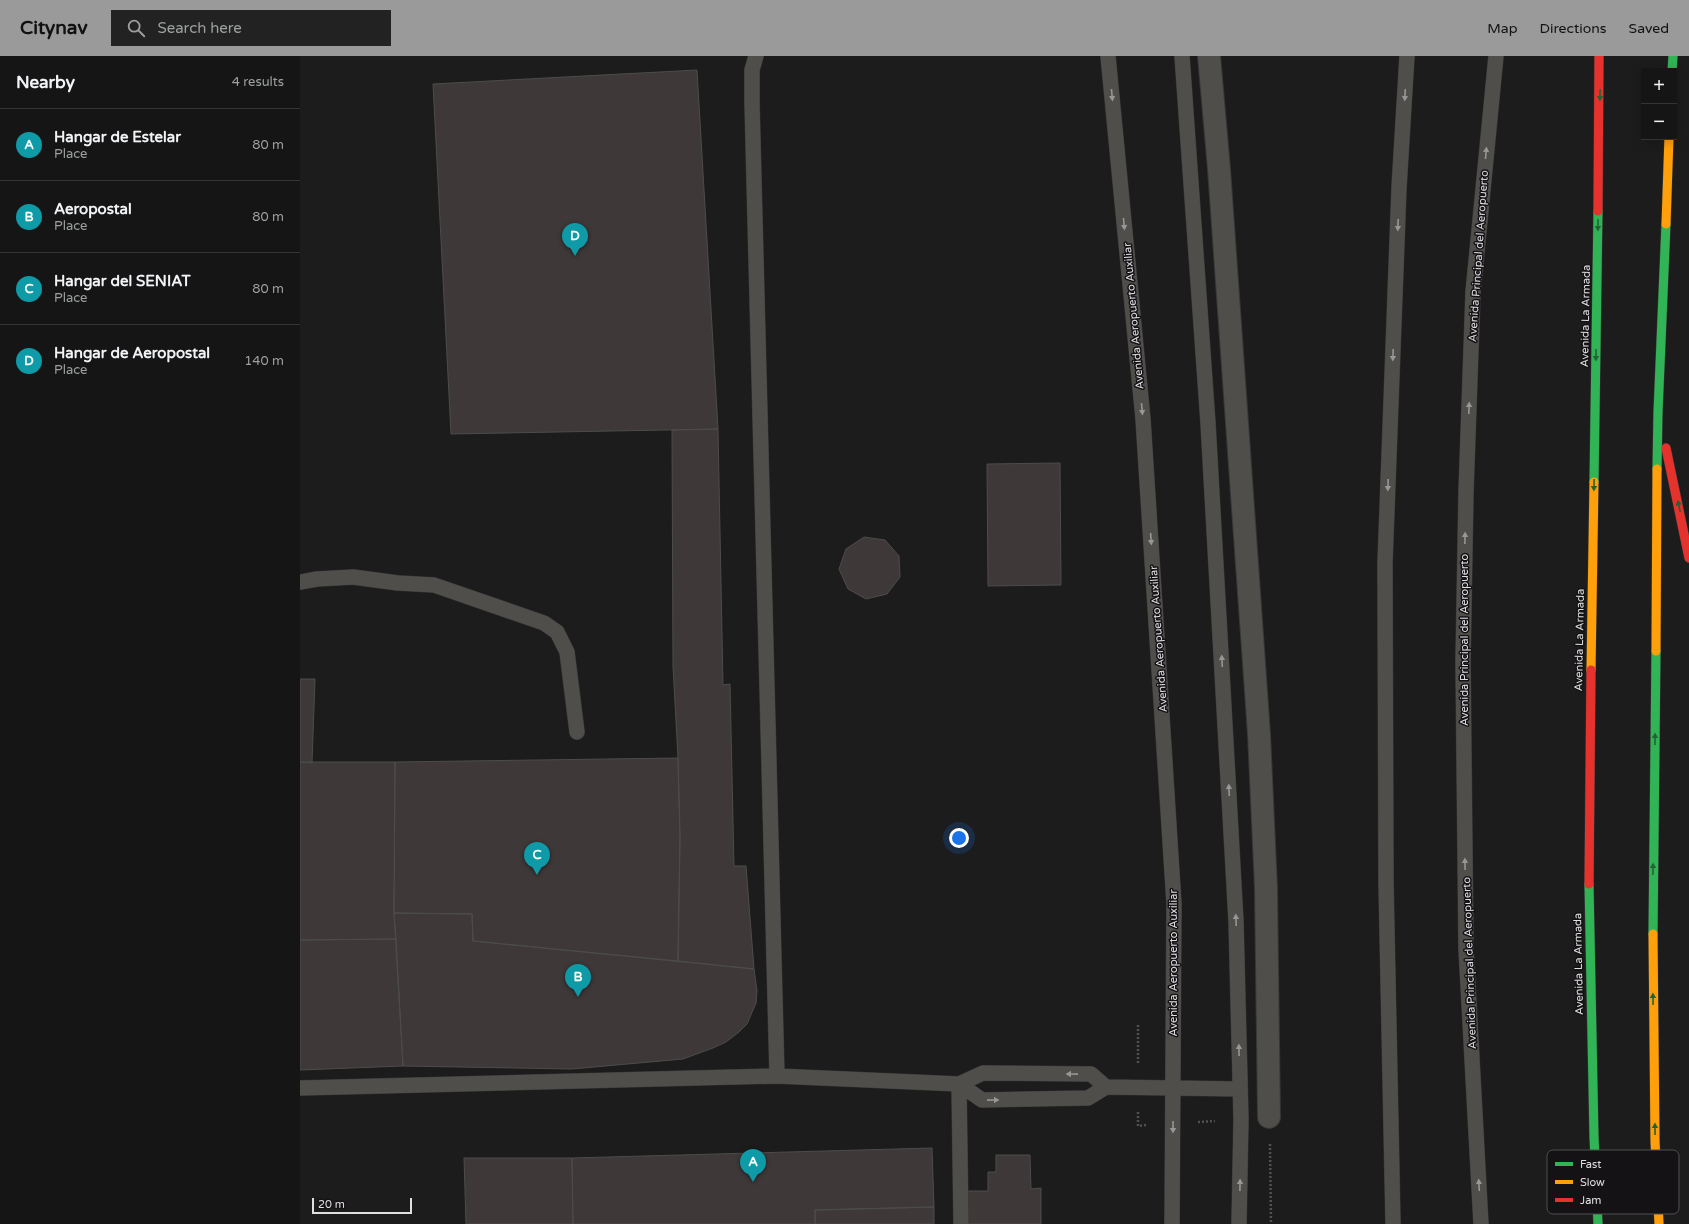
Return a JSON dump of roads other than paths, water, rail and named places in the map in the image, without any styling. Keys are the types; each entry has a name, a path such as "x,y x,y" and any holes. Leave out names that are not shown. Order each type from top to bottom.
{"main road":[{"name":"Avenida La Armada","path":"1595,1150 1588,848 1599,160 1599,56"},
{"path":"1672,68 1673,56"},
{"path":"1655,1150 1653,940 1658,412 1669,140"},
{"path":"1658,412 1689,558"},
{"name":"Avenida La Armada","path":"1598,1214 1598,1224"},
{"path":"1659,1214 1659,1224"}],"street":[{"path":"1209,56 1219,169 1259,734 1266,888 1270,1117"}],"lane":[{"path":"756,56 752,70 752,109 777,1076"},
{"name":"Avenida Aeropuerto Auxiliar","path":"1108,56 1143,419 1162,694 1174,904 1172,1224"},
{"path":"1182,56 1207,415 1236,921 1241,1119 1239,1224"},
{"path":"1393,1224 1386,874 1385,564 1399,188 1407,56"},
{"name":"Avenida Principal del Aeropuerto","path":"1481,1224 1466,949 1463,639 1466,492 1473,292 1496,56"},
{"path":"300,582 317,578 353,577 398,583 434,585 544,622 557,632 567,652 577,732"},
{"path":"300,1088 777,1076 959,1084 983,1072 1091,1074 1106,1088"},
{"path":"959,1084 982,1100 1088,1098 1106,1088 1240,1089"},
{"path":"959,1084 961,1224"}],"place":[{"name":"Hangar de Aeropostal","path":"575,256"},
{"name":"Hangar del SENIAT","path":"537,875"},
{"name":"Aeropostal","path":"578,997"},
{"name":"Hangar de Estelar","path":"753,1182"}]}
